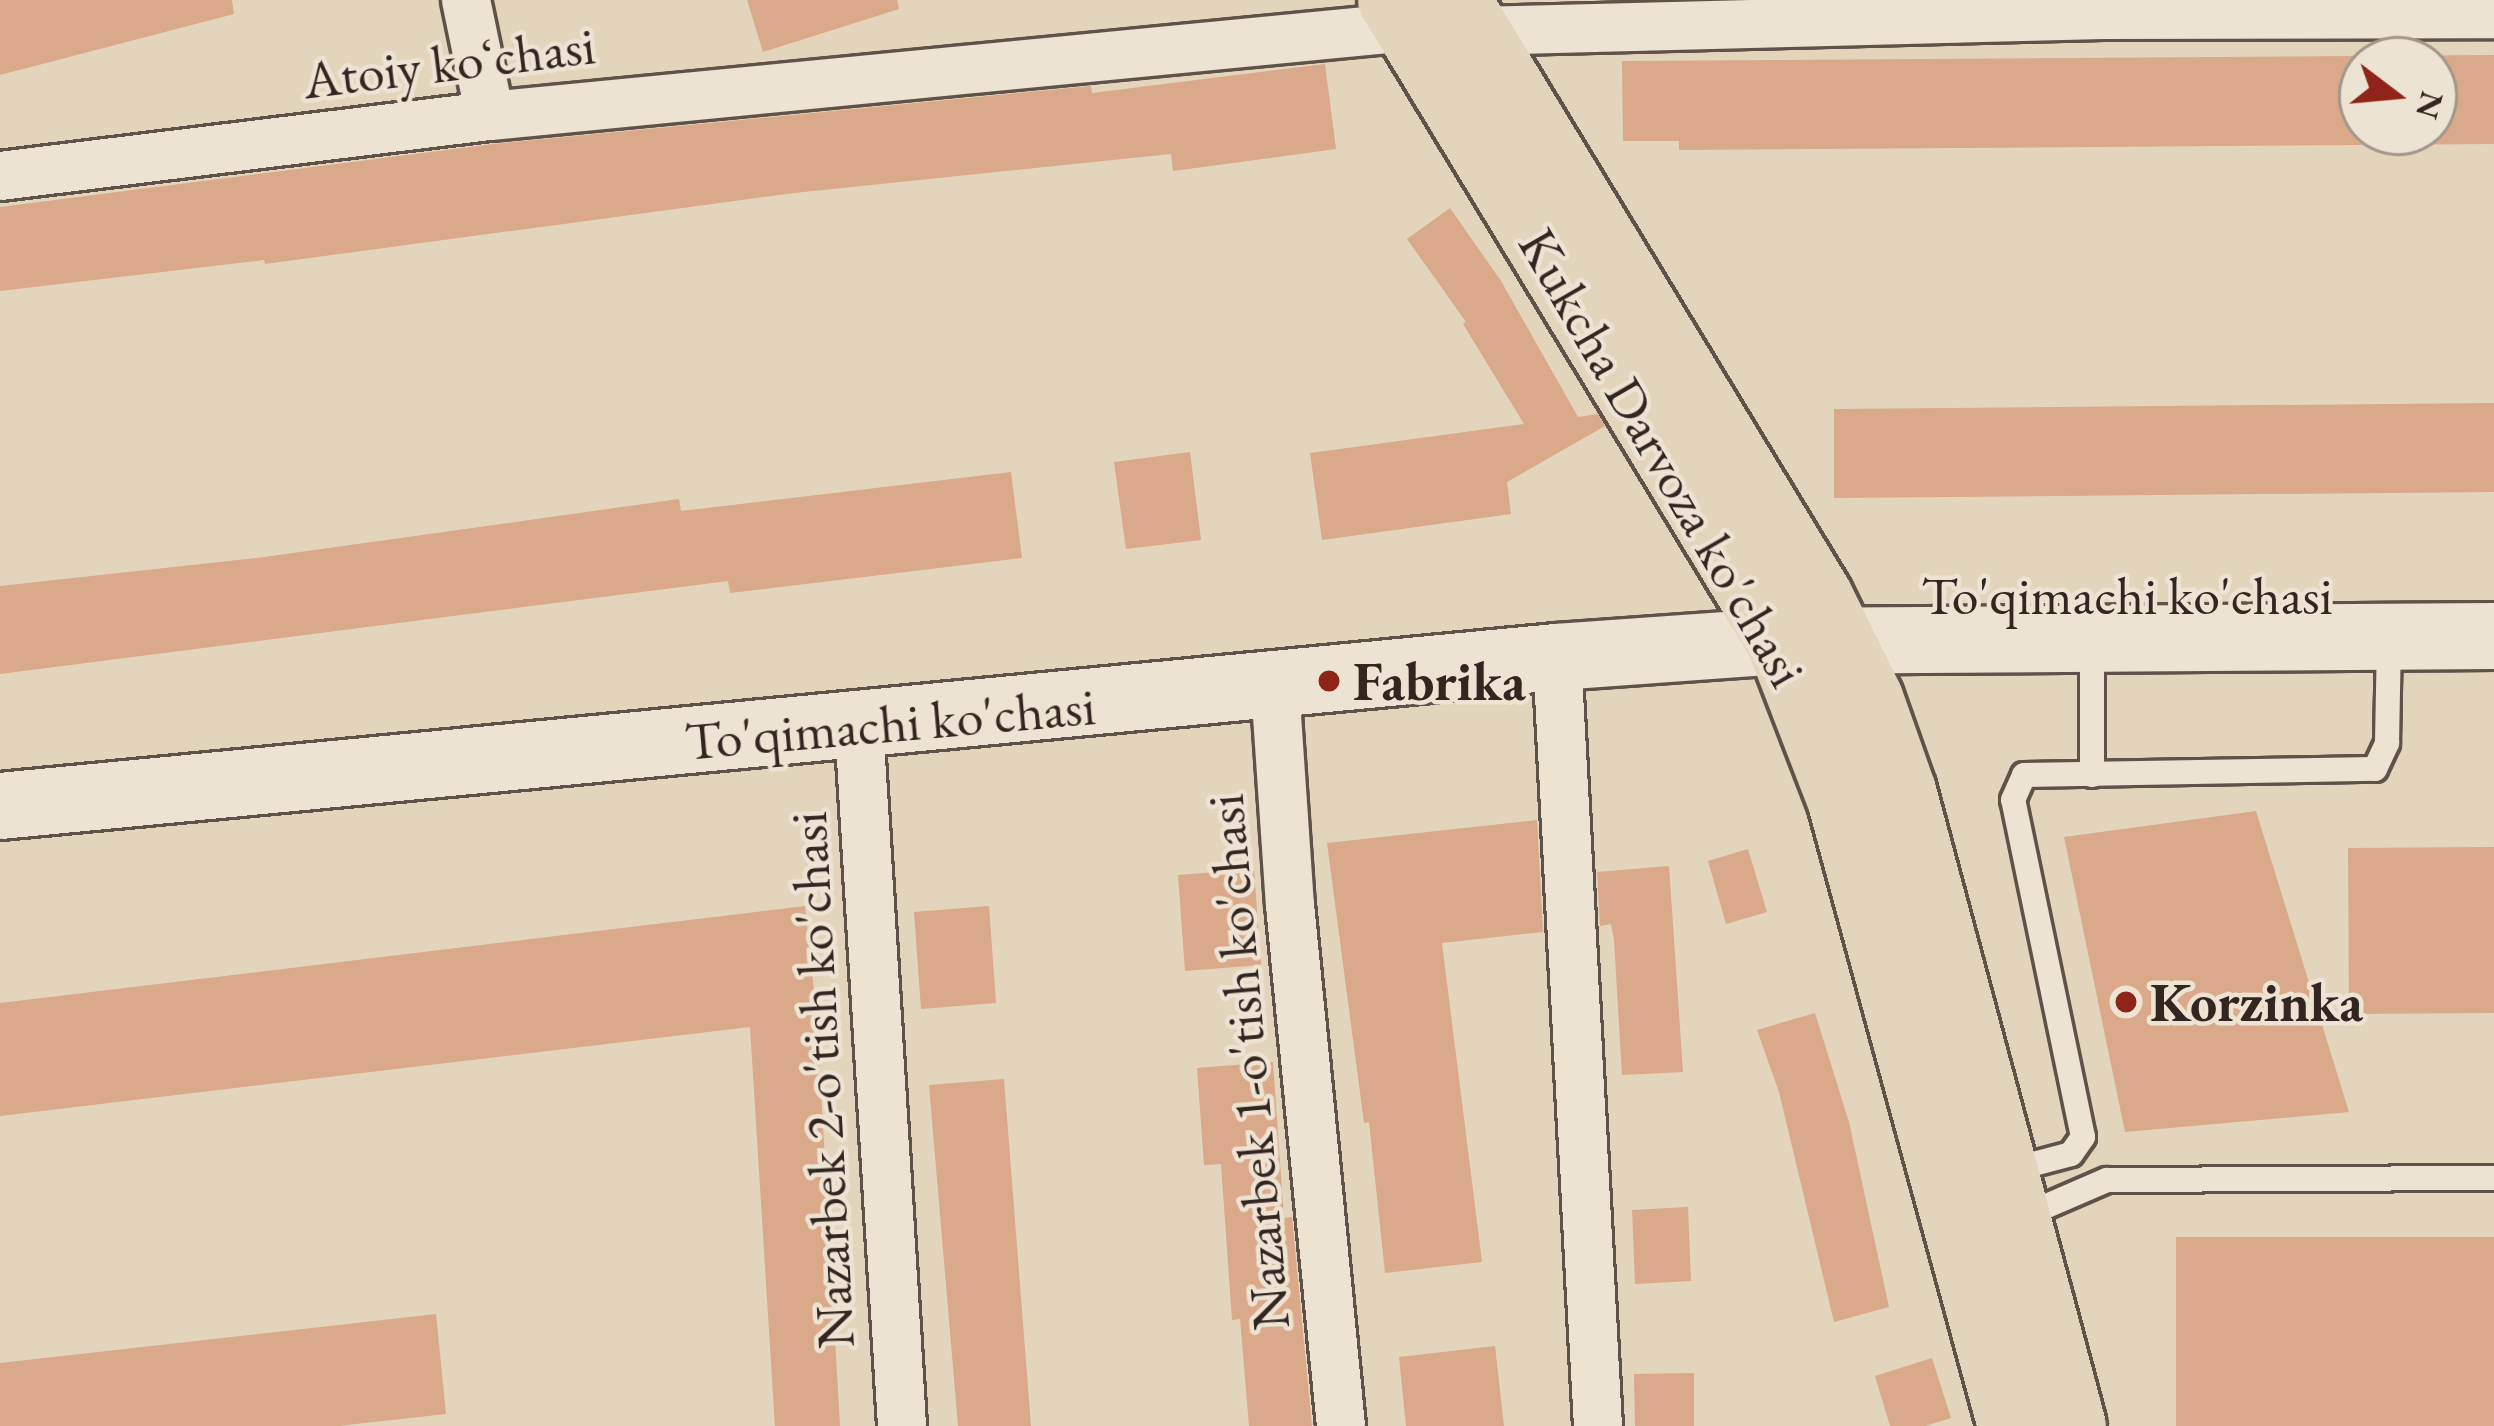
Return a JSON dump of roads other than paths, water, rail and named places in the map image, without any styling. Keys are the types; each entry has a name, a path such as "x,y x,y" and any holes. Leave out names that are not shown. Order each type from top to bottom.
{"main road":[{"name":"Kukcha Darvoza ko'chasi","path":"1434,14 1813,625 1870,698 1903,791 2073,1426"},
{"name":"To'qimachi ko'chasi","path":"0,806 1275,686 1813,625 2494,592"},
{"name":"Kukcha Darvoza ko'chasi","path":"1813,625 1841,802 2011,1426"},
{"name":"To'qimachi ko'chasi","path":"1813,625 2092,637 2494,635"}],"street":[{"path":"466,0 490,116"},
{"name":"Atoiy koʻchasi","path":"0,176 490,116 1434,14 2098,8 2494,14"},
{"path":"1558,657 1598,1426"},
{"name":"Nazarbek 1-o'tish ko'chasi","path":"1275,686 1290,905 1341,1426"},
{"name":"Nazarbek 2-o'tish ko'chasi","path":"859,726 902,1426"}],"lane":[{"path":"2011,1195 2071,1154 2083,1137 2013,800 2024,775 2375,770 2387,743 2390,635"},
{"path":"2092,637 2092,775"},
{"path":"2011,1195 2107,1180 2494,1178"}],"place":[{"name":"Fabrika","path":"1329,681"},
{"name":"Korzinka","path":"2126,1002"}]}
